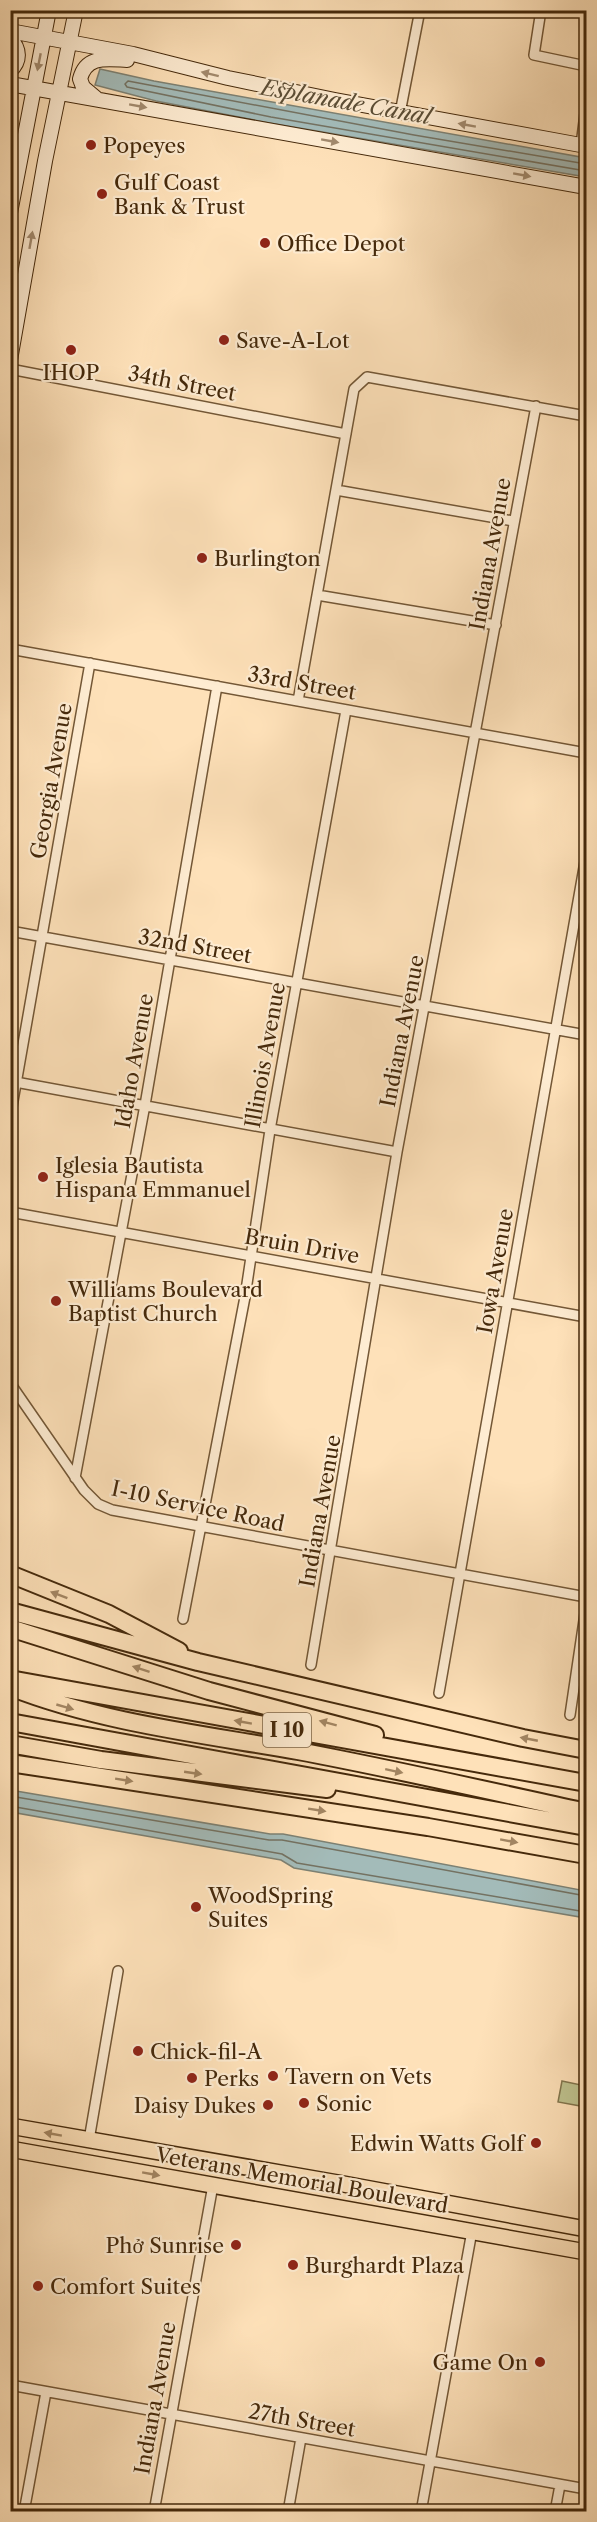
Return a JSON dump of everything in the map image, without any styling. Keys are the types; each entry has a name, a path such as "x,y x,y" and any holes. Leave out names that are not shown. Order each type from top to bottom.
{"highway":[{"path":"10,1574 109,1614 198,1662"},
{"path":"10,1611 198,1662 523,1738 586,1750"},
{"path":"10,1628 209,1691 486,1765"},
{"name":"I 10","path":"10,1679 586,1783"},
{"path":"10,1687 47,1702 90,1714 316,1755 586,1812"},
{"name":"I 10","path":"10,1722 586,1827"},
{"path":"10,1744 101,1761 300,1787 435,1799"},
{"path":"10,1763 428,1827 586,1855"}],"main road":[{"path":"10,213 49,10"},
{"path":"10,360 45,161 76,10"},
{"path":"10,31 70,41 256,84 400,113 584,146"},
{"path":"10,38 18,50 18,59 17,65 10,71"},
{"path":"98,99 83,87 80,79 87,64 92,61 107,59 165,62"},
{"path":"10,84 586,187"},
{"name":"Veterans Memorial Boulevard","path":"10,2126 338,2182 586,2229"},
{"path":"10,2142 121,2161 129,2158 132,2147"},
{"name":"Veterans Memorial Boulevard","path":"10,2149 586,2253"},
{"path":"260,2194 262,2183 271,2179 328,2189 338,2182"},
{"path":"312,2203 333,2199 493,2228 505,2222 507,2215"},
{"path":"424,2216 436,2211 438,2202"},
{"path":"530,2242 533,2232 544,2228 586,2235"}],"street":[{"path":"400,113 420,10"},
{"path":"541,10 534,55 586,66"},
{"path":"584,146 586,106"},
{"name":"34th Street","path":"10,369 346,434"},
{"path":"298,701 354,389 363,379 367,377 586,416"},
{"name":"Indiana Avenue","path":"311,1665 332,1551 397,1152 536,406"},
{"path":"336,489 513,521"},
{"path":"317,595 496,625"},
{"name":"33rd Street","path":"10,649 586,753"},
{"name":"Georgia Avenue","path":"10,1118 14,1081 90,663"},
{"name":"Idaho Avenue","path":"75,1478 145,1106 217,686"},
{"name":"Illinois Avenue","path":"183,1619 252,1255 270,1130 346,710"},
{"name":"Iowa Avenue","path":"439,1693 586,856"},
{"name":"32nd Street","path":"10,932 586,1035"},
{"path":"14,1081 397,1152"},
{"name":"Bruin Drive","path":"10,1212 586,1317"},
{"name":"I-10 Service Road","path":"10,1383 75,1478 98,1504 112,1510 200,1528 586,1597"},
{"path":"570,1716 586,1607"},
{"path":"89,2140 118,1971"},
{"name":"Indiana Avenue","path":"154,2511 213,2185"},
{"path":"421,2511 472,2231"},
{"name":"27th Street","path":"10,2385 586,2489"},
{"path":"24,2511 46,2392"},
{"path":"288,2511 301,2438"},
{"path":"555,2511 560,2485"}],"green space":[{"path":"562,2081 586,2086 586,2107 558,2102"}],"water":[{"path":"100,69 154,81 586,158 586,177 270,123 156,101 95,85"},
{"path":"10,1790 270,1834 283,1834 586,1891 586,1918 294,1868 281,1860 11,1812"}],"place":[{"name":"Popeyes","path":"91,145"},
{"name":"Gulf Coast Bank & Trust","path":"102,194"},
{"name":"Office Depot","path":"265,243"},
{"name":"Save-A-Lot","path":"224,340"},
{"name":"IHOP","path":"71,350"},
{"name":"Burlington","path":"202,558"},
{"name":"Iglesia Bautista Hispana Emmanuel","path":"43,1177"},
{"name":"Williams Boulevard Baptist Church","path":"56,1301"},
{"name":"WoodSpring Suites","path":"196,1907"},
{"name":"Chick-fil-A","path":"138,2051"},
{"name":"Tavern on Vets","path":"273,2076"},
{"name":"Perks","path":"192,2078"},
{"name":"Sonic","path":"304,2103"},
{"name":"Daisy Dukes","path":"268,2105"},
{"name":"Edwin Watts Golf","path":"536,2143"},
{"name":"Phở Sunrise","path":"236,2245"},
{"name":"Burghardt Plaza","path":"293,2265"},
{"name":"Comfort Suites","path":"38,2286"},
{"name":"Game On","path":"540,2362"}],"water label":[{"name":"Esplanade Canal","path":"346,102"}]}
